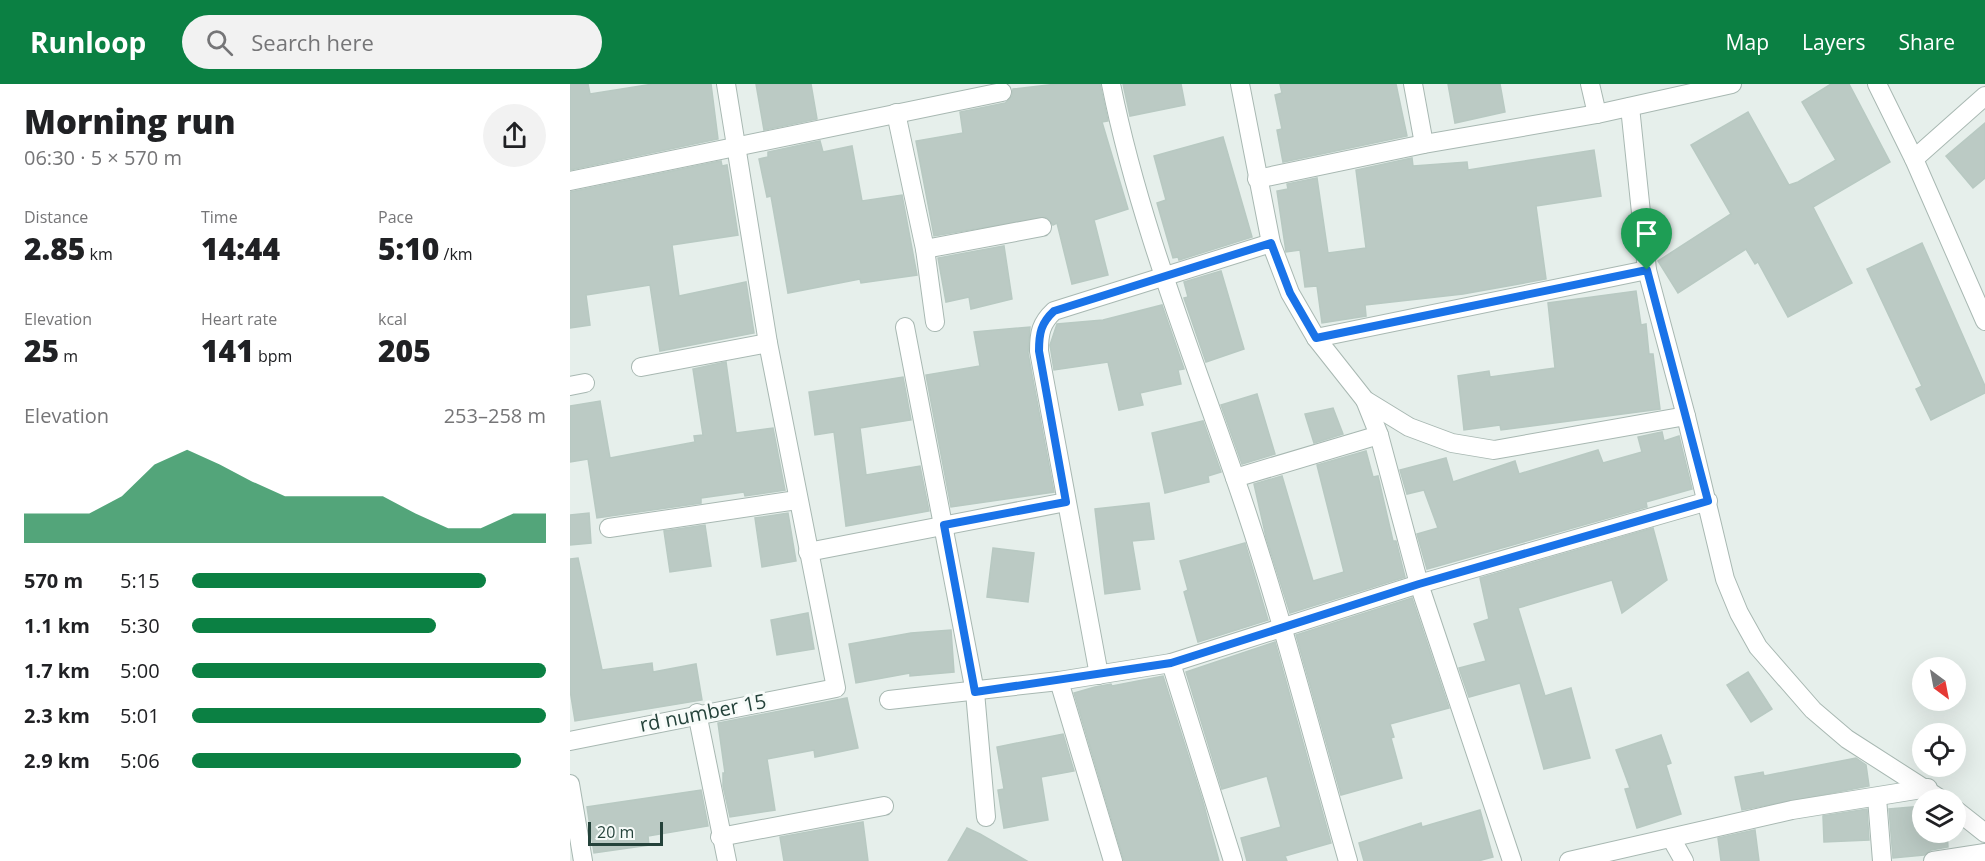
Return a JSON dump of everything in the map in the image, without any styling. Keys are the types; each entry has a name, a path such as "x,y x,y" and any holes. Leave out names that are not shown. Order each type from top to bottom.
{"street":[{"path":"726,84 768,343 808,552 1066,502"},
{"path":"1110,84 1162,275 1235,478 1284,627 1348,861"},
{"path":"1240,84 1271,243 1290,293 1316,338 1365,400 1379,435 1419,584 1512,861"},
{"path":"1413,84 1424,144"},
{"path":"1590,84 1598,114"},
{"path":"1257,179 1424,144 1598,114 1732,84"},
{"path":"1877,84 1914,159 1985,321"},
{"path":"570,181 1002,92"},
{"path":"1914,159 1984,98"},
{"path":"1630,107 1647,270 1708,501 1725,579 1739,613 1758,647 1813,710 1847,739 1927,789"},
{"path":"896,113 925,249 934,322"},
{"path":"925,249 1042,227"},
{"path":"1099,675 1039,351 1039,334 1044,321 1054,311 1162,275 1271,243"},
{"path":"1316,338 1647,270"},
{"path":"904,327 975,692 986,817"},
{"path":"641,367 768,343"},
{"path":"1365,400 1409,427 1441,439 1494,450 1686,416"},
{"path":"1235,478 1379,435"},
{"path":"609,528 798,500"},
{"path":"889,700 1059,681 1171,663 1419,584 1708,501"},
{"name":"rd number 15","path":"570,741 697,713 836,688 808,552"},
{"path":"1171,663 1233,861"},
{"path":"1059,681 1113,861"},
{"path":"697,713 720,837 727,861"},
{"path":"570,784 583,861"},
{"path":"1569,861 1626,855 1671,838 1792,810 1912,796"},
{"path":"1877,798 1882,861"},
{"path":"720,837 884,806"},
{"path":"1966,818 1985,832"},
{"path":"1671,838 1684,861"},
{"path":"1933,861 1985,853"}],"building":[{"path":"570,84 588,84 590,94 653,84 711,84 718,139 570,170"},
{"path":"756,84 811,84 817,119 764,130"},
{"path":"1057,84 1100,84 1108,121 1102,122 1128,209 1094,220 1108,275 1072,284 1057,223 1053,225 1046,217 934,236 916,141 963,133 960,112 1005,103 1012,96 1013,89"},
{"path":"1123,84 1181,84 1185,105 1130,116"},
{"path":"1280,84 1396,84 1407,136 1283,162 1277,130 1282,129 1275,95 1282,93"},
{"path":"1448,84 1500,84 1505,112 1455,123"},
{"path":"1831,84 1849,84 1890,162 1813,207 1852,283 1788,317 1758,262 1755,264 1746,249 1678,293 1658,261 1731,214 1691,145 1748,112 1789,185 1798,182 1836,160 1802,102"},
{"path":"1985,123 1985,178 1973,188 1946,156"},
{"path":"1223,137 1252,237 1179,260 1178,257 1173,258 1157,203 1166,200 1154,156"},
{"path":"820,141 823,152 852,146 862,201 902,195 917,275 861,283 860,279 788,293 771,196 767,197 759,159 768,157 768,152"},
{"path":"1594,150 1601,196 1536,206 1546,279 1463,294 1365,305 1366,316 1322,323 1317,286 1305,287 1300,250 1286,252 1277,191 1288,189 1287,184 1317,178 1328,253 1366,248 1356,170 1412,158 1413,166 1467,162 1468,170"},
{"path":"721,161 722,166 727,165 738,235 672,245 679,296 746,282 754,333 660,351 650,285 586,295 590,325 570,328 570,192"},
{"path":"1922,243 1985,386 1985,393 1931,420 1916,389 1922,386 1867,269"},
{"path":"1004,246 1012,299 971,309 969,297 946,302 938,258"},
{"path":"1221,271 1244,349 1206,362 1184,298 1188,297 1184,282"},
{"path":"1636,291 1641,325 1646,324 1649,354 1653,354 1660,409 1501,430 1500,425 1464,430 1458,376 1489,371 1490,377 1555,368 1548,303"},
{"path":"1162,305 1184,369 1178,370 1181,384 1140,393 1143,405 1119,410 1108,362 1054,370 1050,345 1057,324 1103,320"},
{"path":"1030,327 1028,353 1054,492 951,507 926,375 980,366 974,332"},
{"path":"726,362 736,433 773,428 785,490 745,496 744,492 701,498 701,503 597,518 588,459 570,462 570,406 600,401 610,458 695,442 694,436 703,435 693,369"},
{"path":"903,377 911,420 860,428 866,475 920,466 929,511 846,526 834,432 815,435 809,392"},
{"path":"1257,394 1275,454 1242,464 1221,405"},
{"path":"1333,408 1343,434 1314,443 1305,414"},
{"path":"1203,421 1221,472 1208,476 1209,482 1165,493 1152,433"},
{"path":"1662,432 1664,441 1679,436 1692,489 1646,502 1647,507 1427,569 1417,534 1438,528 1424,490 1407,494 1400,470 1446,458 1453,482 1515,461 1519,474 1598,450 1603,463 1642,452 1638,437"},
{"path":"1366,451 1373,477 1378,476 1393,541 1396,541 1405,577 1290,613 1266,537 1254,484 1282,476 1313,581 1344,572 1317,465"},
{"path":"1149,503 1154,539 1132,541 1140,589 1105,594 1095,509"},
{"path":"589,513 591,543 570,545 570,515"},
{"path":"788,513 796,561 762,567 755,518"},
{"path":"705,525 711,566 670,572 664,531"},
{"path":"1653,528 1667,580 1622,613 1612,580 1518,608 1545,696 1571,688 1590,758 1544,769 1520,683 1469,697 1459,668 1486,661 1474,624 1489,619 1480,578"},
{"path":"1245,543 1268,620 1198,642 1184,592 1188,590 1180,561"},
{"path":"993,548 1034,553 1028,602 987,597"},
{"path":"578,558 602,670 652,663 653,672 696,664 702,700 575,721 570,690 570,559"},
{"path":"1412,598 1449,708 1390,724 1394,737 1391,738 1402,778 1341,795 1296,635"},
{"path":"808,613 814,649 777,655 771,620"},
{"path":"951,630 954,672 910,676 910,673 856,683 849,644 911,633"},
{"path":"1275,642 1331,843 1285,856 1287,861 1247,861 1241,838 1281,827 1267,776 1222,789 1186,672"},
{"path":"1748,672 1772,709 1751,722 1727,685"},
{"path":"1163,676 1219,861 1124,861 1074,693 1095,687"},
{"path":"847,698 858,748 815,757 814,750 767,759 775,810 730,817 723,786 723,773 725,773 718,723"},
{"path":"1063,734 1074,771 1041,777 1048,820 1004,828 998,790 1004,789 997,747"},
{"path":"1661,735 1671,763 1666,765 1681,814 1637,828 1625,789 1630,788 1616,750"},
{"path":"1856,758 1866,765 1869,786 1742,810 1735,777 1763,772 1764,776"},
{"path":"701,790 708,826 648,836 649,845 594,853 587,807"},
{"path":"1912,807 1912,843 1948,843 1948,847 1931,850 1924,855 1893,858 1889,809"},
{"path":"1867,809 1869,840 1824,842 1823,816"},
{"path":"1480,810 1493,857 1478,861 1364,861 1359,843 1421,823 1422,827"},
{"path":"863,822 868,861 784,861 780,837"},
{"path":"967,828 980,834 1027,861 948,861"},
{"path":"1755,830 1759,861 1721,861 1718,838"}],"route":[{"path":"1271,243 1290,293 1316,338 1647,270 1708,501 1419,584 1171,663 975,692 944,525 1066,502 1039,351 1039,334 1044,321 1054,311 1162,275 1271,243"}]}
